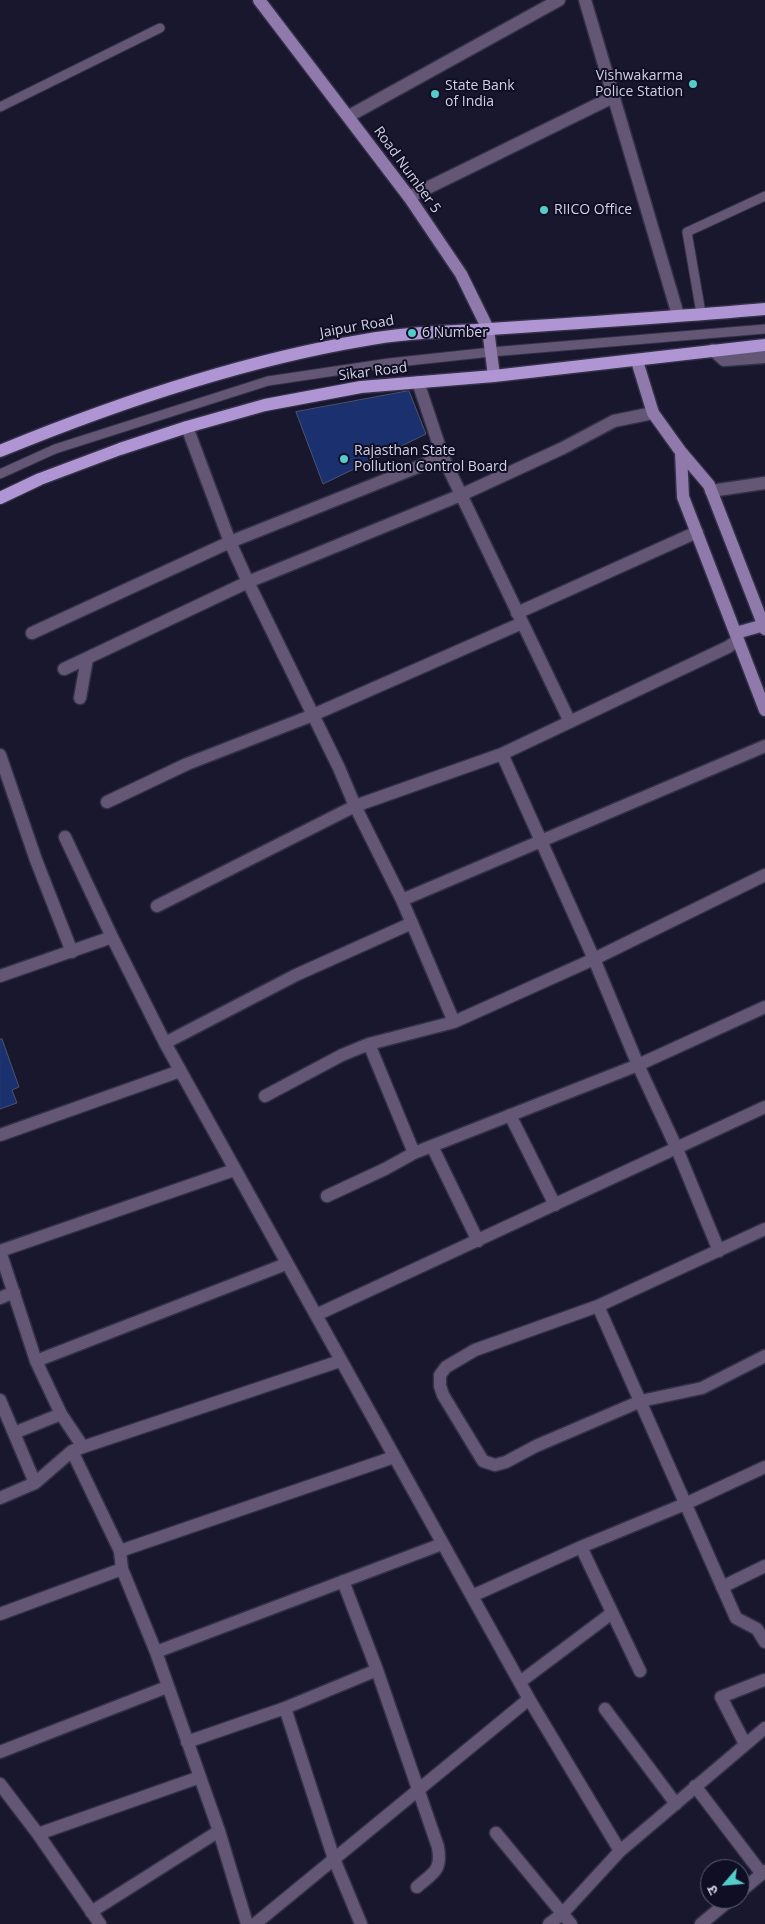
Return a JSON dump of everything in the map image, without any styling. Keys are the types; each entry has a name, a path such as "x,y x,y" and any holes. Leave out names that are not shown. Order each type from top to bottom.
{"main road":[{"name":"Jaipur Road","path":"0,451 66,424 128,402 277,358 364,340 412,333 765,310"},
{"name":"Sikar Road","path":"0,498 40,479 187,427 275,403 361,387 494,376 765,345"}],"street":[{"name":"Road Number 5","path":"259,0 349,116 409,197 462,274 488,329 494,376"},
{"path":"349,116 559,0"},
{"path":"585,0 615,96 678,315"},
{"path":"409,197 615,96"},
{"path":"713,350 724,360 765,357"},
{"path":"157,906 355,806 502,754 728,647 737,636 764,627 760,601 709,485 681,452 653,413 637,361"},
{"path":"418,382 443,457 570,722"},
{"path":"64,670 248,582 461,495 563,448 614,421 653,413"},
{"path":"187,427 230,542 355,806 402,900 454,1022"},
{"path":"681,452 683,497 765,710"},
{"path":"32,633 230,542 443,457"},
{"path":"711,491 765,483"},
{"path":"107,802 187,764 313,715 520,618 696,532"},
{"path":"80,698 86,659"},
{"path":"402,900 765,746"},
{"path":"502,754 594,959 638,1065 677,1148 719,1251"},
{"path":"0,755 36,860 72,952"},
{"path":"65,837 165,1043 234,1170 529,1698 620,1852"},
{"path":"264,1096 342,1055 369,1044 454,1022 594,959 765,875"},
{"path":"165,1043 296,975 412,923"},
{"path":"0,976 112,937"},
{"path":"327,1196 414,1153 638,1065 765,1007"},
{"path":"369,1044 414,1153"},
{"path":"0,1136 180,1071"},
{"path":"316,1315 765,1107"},
{"path":"510,1115 555,1205"},
{"path":"432,1146 478,1241"},
{"path":"234,1170 0,1251 36,1361 77,1449 120,1551 122,1570 156,1652 219,1831 246,1924"},
{"path":"765,1229 598,1306 475,1350 446,1367 440,1375 440,1386 443,1395 483,1462 495,1466 536,1446 641,1401 702,1388 765,1356"},
{"path":"36,1361 286,1264"},
{"path":"0,1298 14,1292"},
{"path":"598,1306 736,1618 757,1629 765,1642"},
{"path":"0,1498 35,1483 77,1449 340,1361"},
{"path":"0,1400 35,1483"},
{"path":"14,1433 61,1414"},
{"path":"120,1551 394,1457"},
{"path":"472,1596 581,1547 685,1504 765,1467"},
{"path":"156,1652 442,1544"},
{"path":"581,1547 640,1671"},
{"path":"722,1587 765,1566"},
{"path":"0,1614 122,1570"},
{"path":"343,1581 377,1670 438,1847 439,1867 417,1887"},
{"path":"520,1682 612,1613"},
{"path":"187,1742 285,1708 377,1670"},
{"path":"745,1744 721,1697 764,1680"},
{"path":"0,1752 167,1687"},
{"path":"255,1924 529,1698"},
{"path":"285,1708 334,1859 361,1924"},
{"path":"605,1709 676,1804"},
{"path":"549,1924 562,1914 620,1852 765,1728"},
{"path":"38,1834 200,1777"},
{"path":"0,1784 38,1834 100,1924"},
{"path":"695,1786 764,1873 750,1884"},
{"path":"91,1912 219,1831"},
{"path":"496,1832 571,1924"},
{"path":"701,1924 719,1909"}],"lane":[{"path":"0,107 160,28"},
{"path":"701,313 688,232 765,196"},
{"path":"0,474 55,449 268,381 389,363 491,352 765,329"}],"building":[{"name":"Rajasthan State Pollution Control Board","path":"409,391 426,434 323,484 296,412"},
{"path":"0,1039 2,1039 19,1087 12,1090 17,1103 0,1109"}],"place":[{"name":"Vishwakarma Police Station","path":"693,84"},
{"name":"State Bank of India","path":"435,94"},
{"name":"RIICO Office","path":"544,210"},
{"name":"6 Number","path":"412,333"},
{"name":"Rajasthan State Pollution Control Board","path":"344,459"}]}
